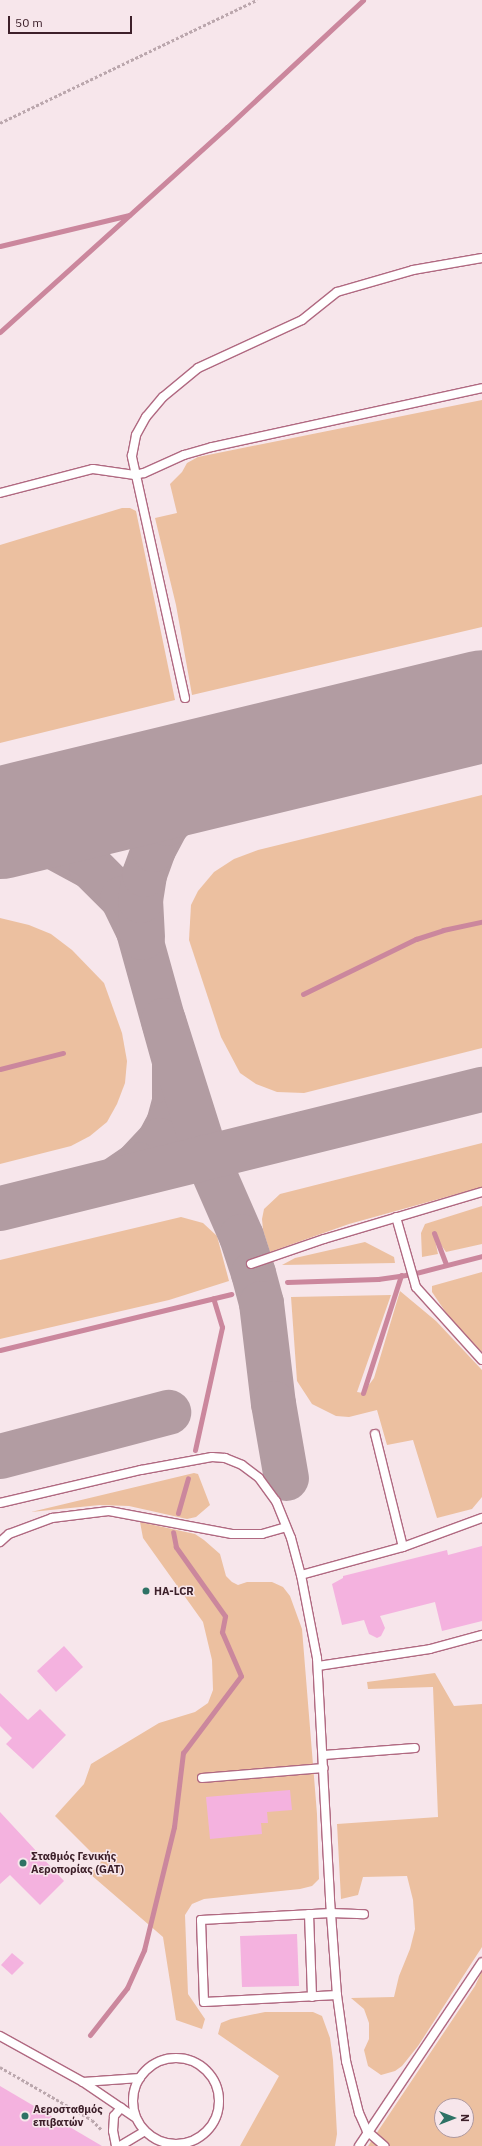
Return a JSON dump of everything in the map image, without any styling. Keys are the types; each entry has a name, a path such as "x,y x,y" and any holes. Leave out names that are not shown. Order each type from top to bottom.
{"lane":[{"path":"185,698 165,599 135,475 132,456 136,435 163,397 198,368 302,320 337,292 406,271 482,258"},
{"path":"0,493 93,469 135,475 184,455 212,447 482,388"},
{"path":"251,1264 396,1217 482,1192"},
{"path":"396,1217 416,1287 482,1360"},
{"path":"375,1434 404,1547"},
{"path":"0,1503 141,1470 212,1457 225,1458 242,1465 259,1478 276,1501 286,1526 301,1575 318,1666 324,1755 331,1913 337,1995 346,2061 359,2113 367,2131 384,2146"},
{"path":"0,1542 9,1534 52,1518 109,1511 232,1534 262,1534 286,1526"},
{"path":"301,1575 404,1547 482,1518"},
{"path":"318,1666 430,1649 482,1635"},
{"path":"324,1755 415,1748"},
{"path":"202,1778 324,1768"},
{"path":"337,1995 204,2002 201,1920 331,1913 364,1914"},
{"path":"309,1914 312,1997"},
{"path":"359,2146 367,2131 482,1962"},
{"path":"0,2036 83,2082 136,2118 154,2142 174,2144 195,2143 210,2127 218,2107 217,2091 208,2072 191,2061 174,2058 158,2062 140,2078 133,2098 136,2118"},
{"path":"83,2082 140,2078"},
{"path":"116,2146 113,2131 114,2116 121,2108"},
{"path":"120,2146 145,2131"}],"path":[{"path":"0,124 231,10 257,0"},
{"path":"0,2067 92,2120 105,2132"}],"shaded area":[{"path":"482,400 482,627 192,695 176,605 155,518 177,513 170,484 182,472 187,463 198,457"},
{"path":"122,508 130,508 136,511 175,700 0,743 0,545"},
{"path":"482,795 482,1048 304,1093 277,1092 256,1084 240,1073 221,1037 189,940 191,905 198,891 214,872 234,859 258,850"},
{"path":"0,918 29,925 51,934 72,950 104,983 122,1033 127,1061 125,1083 117,1104 107,1122 90,1136 71,1146 0,1164"},
{"path":"482,1143 482,1187 349,1224 270,1252 263,1230 262,1219 264,1209 280,1194"},
{"path":"482,1206 482,1244 446,1252 434,1235 438,1254 422,1257 421,1233 425,1224"},
{"path":"181,1217 203,1223 217,1236 229,1281 169,1300 0,1339 0,1260"},
{"path":"365,1242 394,1257 395,1263 282,1265 295,1258"},
{"path":"482,1272 482,1352 451,1320 432,1292 432,1286"},
{"path":"400,1291 436,1321 482,1370 482,1497 472,1509 437,1518 413,1440 387,1445 377,1410 349,1417 336,1416 312,1404 297,1381 291,1297 391,1295 357,1392 363,1393 374,1378"},
{"path":"194,1473 198,1474 210,1505 196,1517 187,1519 129,1506 100,1505 31,1512"},
{"path":"140,1522 195,1534 220,1554 226,1576 238,1585 247,1582 272,1582 283,1587 290,1596 302,1629 317,1814 319,1879 312,1886 300,1889 204,1899 192,1904 185,1915 188,1994 205,2019 202,2029 176,2020 163,1937 90,1874 101,1862 55,1816 84,1784 91,1764 159,1723 195,1712 208,1703 213,1690 212,1660 203,1622 143,1538"},
{"path":"435,1673 454,1706 482,1704 482,1947 418,2046 402,2066 395,2071 381,2075 368,2066 364,2050 369,2039 369,2023 364,2009 351,1998 394,1997 399,1976 410,1949 415,1929 413,1900 407,1876 363,1877 358,1895 341,1899 337,1824 438,1817 433,1687 368,1689 367,1682"},
{"path":"482,1971 482,2146 368,2146 475,1986"},
{"path":"265,2012 313,2012 322,2016 330,2038 333,2060 337,2134 335,2146 240,2146 279,2076 218,2034 221,2023 231,2019"}],"building":[{"path":"482,1546 482,1621 442,1631 435,1602 380,1616 385,1628 381,1636 377,1638 369,1634 364,1620 342,1625 332,1584 343,1578 343,1576 447,1550 448,1555"},
{"path":"64,1646 83,1667 56,1692 37,1671"},
{"path":"0,1693 28,1720 40,1709 66,1735 33,1769 6,1744 12,1738 0,1726"},
{"path":"290,1790 292,1810 267,1812 268,1823 261,1823 262,1834 210,1839 206,1797"},
{"name":"Σταθμός Γενικής Αεροπορίας (GAT)","path":"0,1812 64,1881 40,1905 10,1875 0,1884"},
{"path":"297,1934 299,1986 242,1987 240,1936"},
{"path":"12,1953 24,1963 12,1975 1,1965"},
{"name":"Αεροσταθμός επιβατών","path":"0,2086 102,2146 0,2146"}],"waterway":[{"path":"0,332 227,127 363,0"},
{"path":"0,246 129,215"},
{"path":"303,994 416,939 443,930 482,922"},
{"path":"0,1069 63,1053"},
{"path":"434,1233 446,1265"},
{"path":"287,1282 378,1279 408,1275 482,1256"},
{"path":"363,1393 401,1275"},
{"path":"0,1350 231,1294"},
{"path":"195,1450 222,1327 213,1298"},
{"path":"178,1513 188,1478"},
{"path":"90,2035 127,1988 144,1950 174,1827 183,1753 241,1676 222,1632 225,1616 176,1547 173,1532"}],"taxiway":[{"path":"142,937 140,900 144,874 153,849 167,823 185,805 265,759"},
{"path":"0,800 17,808 55,810"},
{"path":"0,830 54,847 91,867 122,898 138,931 174,1061 174,1101 168,1123 159,1140 137,1164 118,1177"},
{"path":"163,1020 206,1156 241,1236 253,1273 261,1303 273,1403 286,1478"},
{"path":"0,1208 482,1089"},
{"path":"0,1456 168,1412"}],"runway":[{"path":"0,823 482,706"}],"place":[{"name":"HA-LCR","path":"146,1591"},
{"name":"Σταθμός Γενικής Αεροπορίας (GAT)","path":"23,1863"},
{"name":"Αεροσταθμός επιβατών","path":"25,2116"}]}
